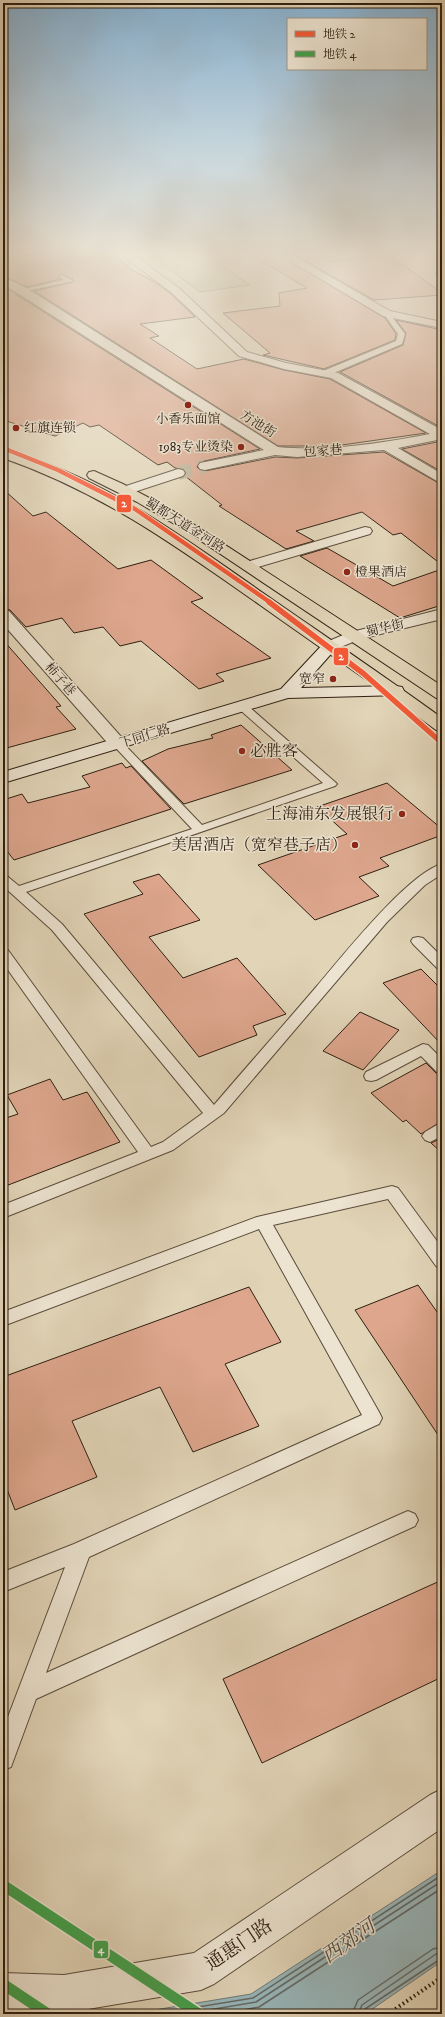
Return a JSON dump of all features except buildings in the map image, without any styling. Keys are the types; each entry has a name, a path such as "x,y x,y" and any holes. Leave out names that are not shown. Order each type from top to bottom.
{"main road":[{"name":"蜀都大道金河路","path":"3,440 83,470 128,490 189,525 248,566 425,682"},
{"name":"蜀都大道金河路","path":"5,455 75,480 151,522 396,692 442,726"},
{"path":"330,646 425,682 442,694"}],"street":[{"name":"方池街","path":"116,350 274,451"},
{"path":"240,350 244,354 284,366 334,374 442,435"},
{"name":"包家巷","path":"205,466 274,451 297,452 386,446 442,435"},
{"path":"386,446 442,480"},
{"path":"128,490 178,473"},
{"path":"248,566 365,530"},
{"name":"柿子巷","path":"3,614 118,744"},
{"name":"蜀华街","path":"330,646 354,636 442,614"},
{"path":"288,693 330,646"},
{"name":"下同仁路","path":"3,778 288,693 396,692"},
{"name":"通惠门路","path":"3,1992 64,1994 202,1971 442,1807"}],"lane":[{"path":"326,373 380,350"},
{"path":"17,891 200,830 331,784 243,707"},
{"path":"118,744 200,830"},
{"path":"3,1212 168,1146 212,1114 277,1042 382,919 421,882 442,868"},
{"path":"3,879 57,927 212,1114"},
{"path":"418,941 442,965"},
{"path":"3,953 148,1154"},
{"path":"371,1076 423,1049 442,1068"},
{"path":"3,1318 263,1221 392,1192 442,1261"},
{"path":"3,1582 81,1551 373,1418 263,1221"},
{"path":"29,1691 408,1520"},
{"path":"3,1759 81,1551"}],"path":[{"path":"388,2014 442,1976"}],"water":[{"name":"西郊河","path":"442,1870 442,1961 365,2014 130,2014 251,1994"}],"tunnel":[{"path":"178,473 205,466"}],"metro line":[{"name":"2","path":"3,448 58,470 135,509 251,588 364,674 442,743"},
{"name":"4","path":"3,1885 199,2014"},
{"name":"4","path":"3,1984 48,2014"}],"place":[{"name":"小香乐面馆","path":"188,405"},
{"name":"红旗连锁","path":"16,428"},
{"name":"1983专业烫染","path":"241,447"},
{"name":"橙果酒店","path":"347,572"},
{"name":"宽窄","path":"333,679"},
{"name":"必胜客","path":"242,751"},
{"name":"上海浦东发展银行","path":"402,814"},
{"name":"美居酒店（宽窄巷子店）","path":"355,845"}]}
